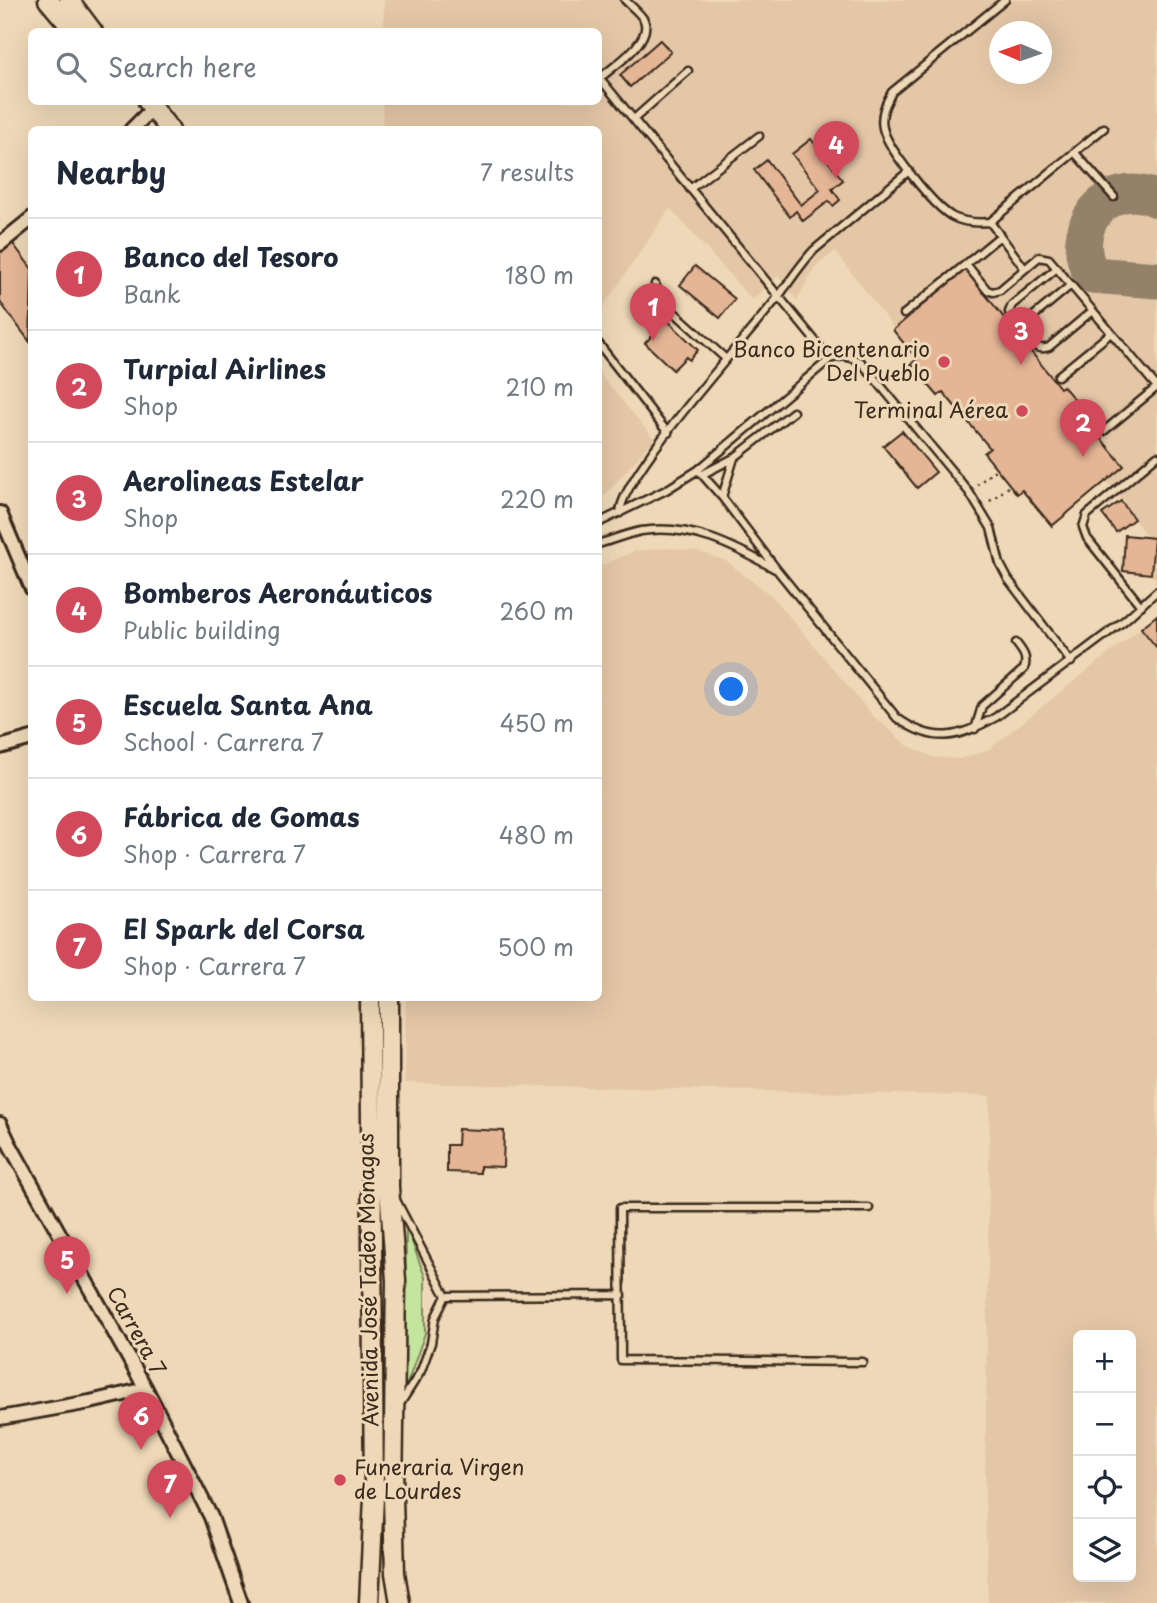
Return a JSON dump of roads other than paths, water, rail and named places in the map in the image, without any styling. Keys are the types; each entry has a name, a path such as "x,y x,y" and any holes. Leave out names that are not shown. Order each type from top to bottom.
{"main road":[{"path":"48,0 72,28"},
{"path":"69,0 90,28"},
{"path":"146,112 165,126"},
{"name":"Avenida José Tadeo Monagas","path":"369,1603 374,1497 370,1001"},
{"name":"Avenida José Tadeo Monagas","path":"389,1001 389,1187 396,1280 393,1509 395,1573 400,1603"}],"street":[{"path":"134,126 146,112"},
{"path":"0,244 28,221"},
{"path":"0,513 28,580"},
{"path":"0,747 28,739"},
{"name":"Carrera 7","path":"0,1124 5,1148 146,1389 211,1517 241,1603"},
{"path":"0,1418 146,1389"}],"lane":[{"path":"602,74 641,42 646,31 643,19 625,0"},
{"path":"1005,0 892,92 883,107 882,125 887,141 909,171 941,209 953,217 977,223 990,222 1076,154 1104,128"},
{"path":"634,119 688,71"},
{"path":"602,81 830,359"},
{"path":"690,189 759,135"},
{"path":"1076,154 1114,198"},
{"path":"620,513 623,495 668,433 814,250 909,171"},
{"path":"990,222 1025,269"},
{"path":"904,314 1000,236"},
{"path":"966,264 987,290 993,292 1000,290 1039,257 1044,256 1157,387 1104,431"},
{"path":"1057,268 1012,305 1009,312 1018,329 1034,348 1041,350 1049,347 1092,311"},
{"path":"655,285 664,303 726,359"},
{"path":"1018,329 1071,285"},
{"path":"1058,376 1111,333"},
{"path":"602,348 668,433"},
{"path":"701,472 830,359 851,356 861,362 969,492 991,528 1000,564 1008,579 1071,662"},
{"path":"602,521 734,458 793,412"},
{"path":"1141,606 1087,538 1083,527 1087,516 1157,456"},
{"path":"722,497 734,458"},
{"path":"701,472 897,718 915,731 934,736 957,735 975,729 996,717 1071,662 1157,593"},
{"path":"602,543 640,531 672,530 720,541 778,571"},
{"path":"975,729 982,706 1024,669 1027,662 1025,654 1016,643"},
{"path":"389,1187 446,1296"},
{"path":"863,1362 621,1360 620,1208 869,1208"},
{"path":"446,1296 621,1295"},
{"path":"396,1412 421,1371 431,1343 435,1318 446,1296"}],"place":[{"name":"Bomberos Aeronáuticos","path":"836,179"},
{"name":"Banco del Tesoro","path":"653,341"},
{"name":"Banco Bicentenario Del Pueblo","path":"944,362"},
{"name":"Aerolineas Estelar","path":"1021,365"},
{"name":"Terminal Aérea","path":"1022,411"},
{"name":"Turpial Airlines","path":"1083,457"},
{"name":"Escuela Santa Ana","path":"67,1294"},
{"name":"Fábrica de Gomas","path":"141,1450"},
{"name":"Funeraria Virgen de Lourdes","path":"340,1480"},
{"name":"El Spark del Corsa","path":"170,1518"}]}
